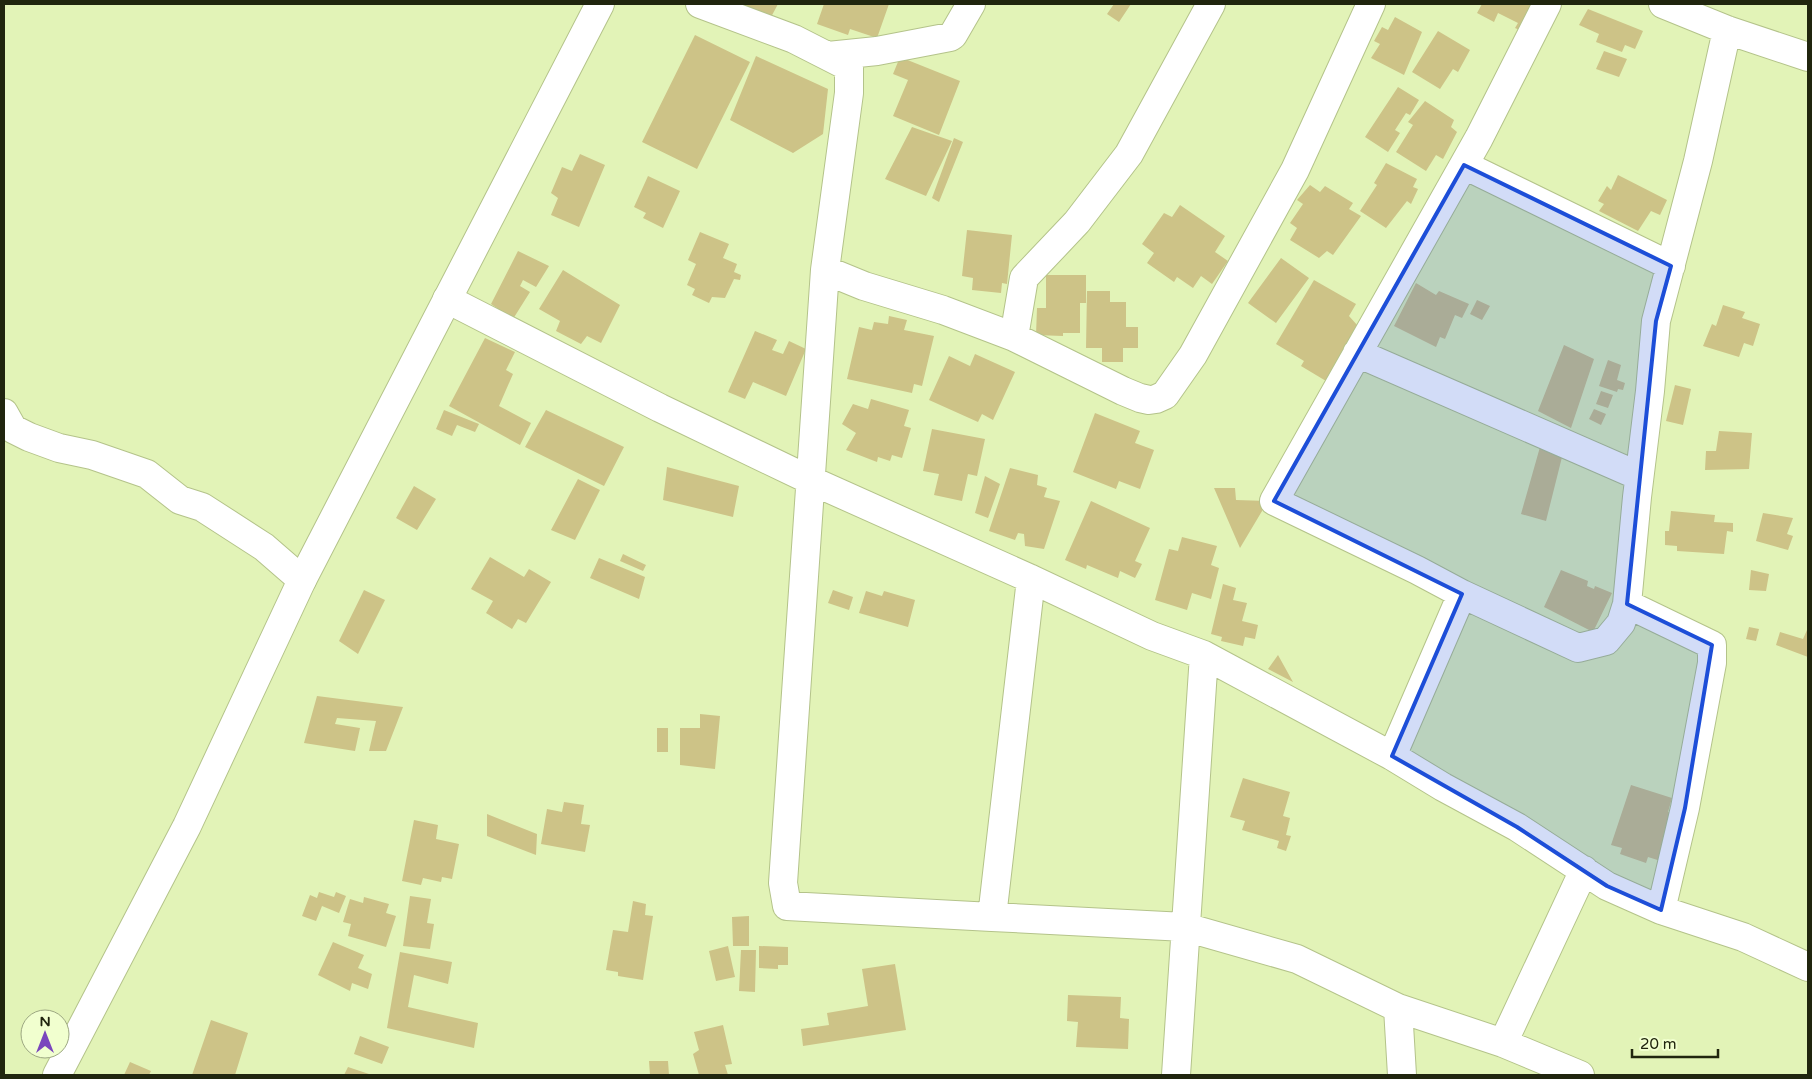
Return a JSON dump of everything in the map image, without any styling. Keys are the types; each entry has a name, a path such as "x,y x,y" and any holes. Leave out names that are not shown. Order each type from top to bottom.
{"street":[{"path":"57,1075 187,826 302,580 600,4"},
{"path":"700,4 794,39 849,67 849,93 825,270 783,883 787,906 1185,927 1297,959 1398,1008 1503,1043 1580,1075"},
{"path":"828,56 877,51 950,38 971,4"},
{"path":"1014,337 1024,278 1077,222 1129,154 1211,4"},
{"path":"825,270 864,286 942,310 1014,337 1140,398 1156,399 1165,395 1193,355 1295,170 1371,4"},
{"path":"1547,4 1464,164 1274,501 1417,570 1462,594 1578,648 1606,641 1621,623 1627,604 1656,321 1698,161 1727,30"},
{"path":"1662,4 1727,30 1808,57"},
{"path":"1464,164 1670,266"},
{"path":"446,299 660,408 810,480 1031,579 1152,636 1204,655 1392,756 1443,787 1517,827 1607,886 1660,910 1743,937 1808,967"},
{"path":"1357,354 1640,476"},
{"path":"4,413 13,429 30,437 59,448 92,455 147,474 180,500 202,507 264,547 302,580"},
{"path":"992,917 1031,579"},
{"path":"1392,756 1462,594"},
{"path":"1627,604 1672,624 1712,645 1712,663 1685,808 1660,910"},
{"path":"1176,1075 1204,655"},
{"path":"1503,1043 1584,870"},
{"path":"1398,1008 1402,1075"}],"highlighted area":[{"path":"1464,165 1671,266 1656,321 1627,604 1712,645 1685,808 1661,910 1607,886 1517,827 1392,756 1462,594 1274,501"}],"building":[{"path":"739,4 778,4 770,19"},
{"path":"824,4 889,4 877,38 850,29 848,35 817,24"},
{"path":"1114,4 1131,4 1119,22 1107,14"},
{"path":"1482,4 1532,4 1522,31 1515,28 1518,23 1498,13 1494,22 1477,13"},
{"path":"1588,9 1643,31 1635,49 1625,45 1622,52 1596,42 1599,34 1579,25"},
{"path":"1395,17 1422,32 1404,75 1371,58 1380,44 1374,41 1382,27 1388,30"},
{"path":"1438,31 1470,50 1458,72 1453,69 1440,89 1412,72"},
{"path":"695,35 750,62 697,169 642,142"},
{"path":"1604,51 1627,59 1619,77 1596,69"},
{"path":"756,56 828,89 823,134 793,153 730,120"},
{"path":"900,57 960,81 939,135 893,116 908,80 893,74"},
{"path":"1398,87 1419,100 1410,115 1406,113 1395,130 1400,133 1388,152 1365,137"},
{"path":"1425,101 1454,120 1451,127 1457,132 1443,159 1436,155 1426,171 1396,152 1413,125 1408,122"},
{"path":"912,127 952,141 926,196 885,179"},
{"path":"954,138 963,142 939,202 932,198"},
{"path":"580,154 605,165 579,227 551,215 558,198 551,193 562,167 572,171"},
{"path":"1386,163 1417,179 1413,187 1418,189 1411,204 1407,201 1386,228 1360,211 1377,185 1374,183"},
{"path":"1618,175 1667,200 1660,215 1651,211 1638,231 1599,211 1604,204 1598,201 1607,186 1611,190"},
{"path":"648,176 680,191 663,228 643,218 646,213 634,207"},
{"path":"1310,185 1320,192 1325,186 1353,203 1349,209 1361,216 1333,255 1327,251 1319,258 1290,240 1297,228 1290,223 1303,204 1297,200"},
{"path":"1180,205 1225,236 1215,252 1228,261 1212,284 1201,276 1193,288 1177,277 1174,282 1147,263 1154,253 1142,244 1164,213 1172,217"},
{"path":"967,230 1012,235 1007,284 1002,283 1001,293 972,290 973,278 962,276"},
{"path":"700,232 729,244 723,258 737,264 734,272 741,275 740,280 734,279 725,298 712,297 709,303 692,295 695,289 687,285 696,264 688,260"},
{"path":"518,251 549,266 536,287 523,280 520,286 530,292 513,319 491,304"},
{"path":"1281,258 1309,278 1276,323 1248,303"},
{"path":"563,270 620,305 601,343 587,336 581,344 556,331 560,321 539,309"},
{"path":"1046,275 1086,275 1086,303 1080,303 1080,333 1063,333 1063,336 1036,335 1037,308 1046,308"},
{"path":"1314,280 1356,304 1349,316 1358,326 1326,381 1301,366 1304,361 1276,344"},
{"path":"1416,283 1436,295 1439,291 1469,304 1462,318 1455,315 1445,339 1440,337 1436,347 1394,326"},
{"path":"1087,291 1110,291 1110,302 1126,302 1126,327 1138,327 1138,348 1123,348 1123,362 1102,362 1102,348 1086,348"},
{"path":"1477,300 1490,306 1482,320 1470,314"},
{"path":"1723,305 1745,312 1742,318 1760,324 1753,346 1744,343 1739,357 1703,346 1712,324 1716,326"},
{"path":"889,316 907,320 904,330 934,336 922,386 914,384 912,393 847,379 859,327 872,330 874,322 888,324"},
{"path":"755,331 777,340 772,350 783,354 789,341 806,349 786,396 753,382 745,399 728,392"},
{"path":"485,338 515,352 506,370 513,374 499,406 531,423 520,445 449,406"},
{"path":"1564,345 1594,359 1571,428 1538,411"},
{"path":"975,354 1015,372 993,420 982,414 978,422 929,400 949,356 970,366"},
{"path":"1608,360 1621,365 1617,380 1625,383 1623,390 1618,389 1617,392 1599,386"},
{"path":"1675,385 1691,389 1683,425 1666,421"},
{"path":"1601,391 1613,395 1608,408 1596,404"},
{"path":"871,399 909,410 904,426 911,428 902,458 892,455 890,461 878,457 877,462 846,450 856,433 842,424 853,404 868,409"},
{"path":"1594,409 1606,414 1601,425 1589,419"},
{"path":"444,410 479,424 475,432 457,425 452,436 436,429"},
{"path":"546,410 624,447 604,486 525,447"},
{"path":"1095,413 1140,431 1135,443 1154,450 1140,489 1119,481 1116,489 1073,472"},
{"path":"932,429 985,439 977,476 968,474 962,501 934,495 939,474 923,471"},
{"path":"1719,431 1752,433 1749,469 1705,470 1706,451 1716,451"},
{"path":"1540,447 1563,453 1546,521 1521,514"},
{"path":"667,467 739,486 733,517 663,500"},
{"path":"1010,468 1038,475 1037,485 1047,488 1044,497 1060,501 1044,549 1025,546 1024,534 1018,533 1015,540 989,531"},
{"path":"985,476 1000,484 988,518 975,513"},
{"path":"578,479 600,490 575,540 551,530"},
{"path":"414,486 436,499 417,530 396,518"},
{"path":"1214,488 1235,488 1236,500 1268,501 1240,548"},
{"path":"1091,501 1150,528 1135,561 1142,564 1135,578 1120,571 1118,578 1087,565 1086,569 1065,560"},
{"path":"1671,511 1715,515 1714,522 1733,523 1733,532 1727,531 1724,554 1677,551 1677,546 1665,545 1665,531 1669,531"},
{"path":"1763,513 1793,518 1787,534 1793,536 1788,550 1756,541"},
{"path":"1182,537 1217,546 1211,565 1219,568 1211,599 1192,593 1187,610 1155,600 1169,549 1178,551"},
{"path":"623,554 646,565 643,571 620,561"},
{"path":"490,557 524,577 529,569 551,582 526,623 518,619 512,629 486,613 493,601 471,589"},
{"path":"599,558 645,577 639,599 590,578"},
{"path":"1561,570 1588,581 1587,586 1594,589 1595,586 1612,593 1593,632 1544,607"},
{"path":"1751,570 1769,574 1766,591 1749,590"},
{"path":"1223,584 1236,588 1233,600 1247,603 1242,621 1258,625 1255,639 1245,637 1243,646 1221,641 1222,637 1211,634"},
{"path":"364,590 385,600 358,654 339,641"},
{"path":"833,590 853,597 849,610 828,603"},
{"path":"866,591 882,596 884,591 915,600 908,627 859,613"},
{"path":"1749,627 1759,629 1756,641 1746,639"},
{"path":"1807,630 1808,657 1776,645 1780,632 1803,639"},
{"path":"1278,655 1293,682 1268,669"},
{"path":"317,696 403,707 386,751 369,751 376,721 337,718 335,724 360,728 355,751 304,743"},
{"path":"700,714 720,716 715,769 680,765 680,728 700,728"},
{"path":"657,728 668,728 668,752 657,752"},
{"path":"1243,778 1290,792 1283,816 1290,818 1286,835 1291,836 1286,851 1277,848 1279,841 1242,830 1245,821 1230,817"},
{"path":"1631,785 1672,798 1668,812 1679,816 1664,862 1648,857 1646,863 1620,854 1622,848 1611,845"},
{"path":"564,802 584,805 581,824 590,825 585,852 541,844 547,809 562,812"},
{"path":"487,814 537,834 536,855 487,836"},
{"path":"414,820 438,825 436,839 459,844 452,879 442,877 441,882 423,878 421,885 402,881"},
{"path":"319,892 334,897 336,892 346,896 339,913 322,906 316,921 302,916 310,895 317,898"},
{"path":"410,896 431,899 427,923 434,924 430,949 403,946"},
{"path":"364,897 389,904 386,913 396,916 386,947 348,936 351,924 343,922 350,899 363,903"},
{"path":"633,901 646,904 645,915 653,916 643,980 618,976 618,972 606,970 613,930 628,932"},
{"path":"749,916 749,946 733,946 732,917"},
{"path":"333,942 364,955 358,968 372,974 368,989 352,983 350,991 318,975"},
{"path":"728,946 735,977 716,981 709,951"},
{"path":"759,946 788,947 788,965 778,965 778,969 759,968"},
{"path":"741,950 756,950 755,992 739,991"},
{"path":"400,952 452,962 448,984 414,975 408,1007 478,1023 474,1048 387,1028"},
{"path":"895,964 906,1030 803,1046 801,1029 829,1025 827,1013 868,1006 862,969"},
{"path":"1068,995 1121,997 1120,1018 1129,1019 1128,1049 1076,1047 1078,1022 1067,1021"},
{"path":"211,1020 248,1033 235,1075 192,1075"},
{"path":"723,1025 732,1064 725,1065 728,1075 699,1075 693,1054 699,1050 694,1032"},
{"path":"360,1036 389,1047 382,1064 354,1054"},
{"path":"649,1061 668,1061 669,1075 650,1075"},
{"path":"130,1062 151,1071 149,1075 124,1075"},
{"path":"348,1067 372,1075 344,1075"}]}
